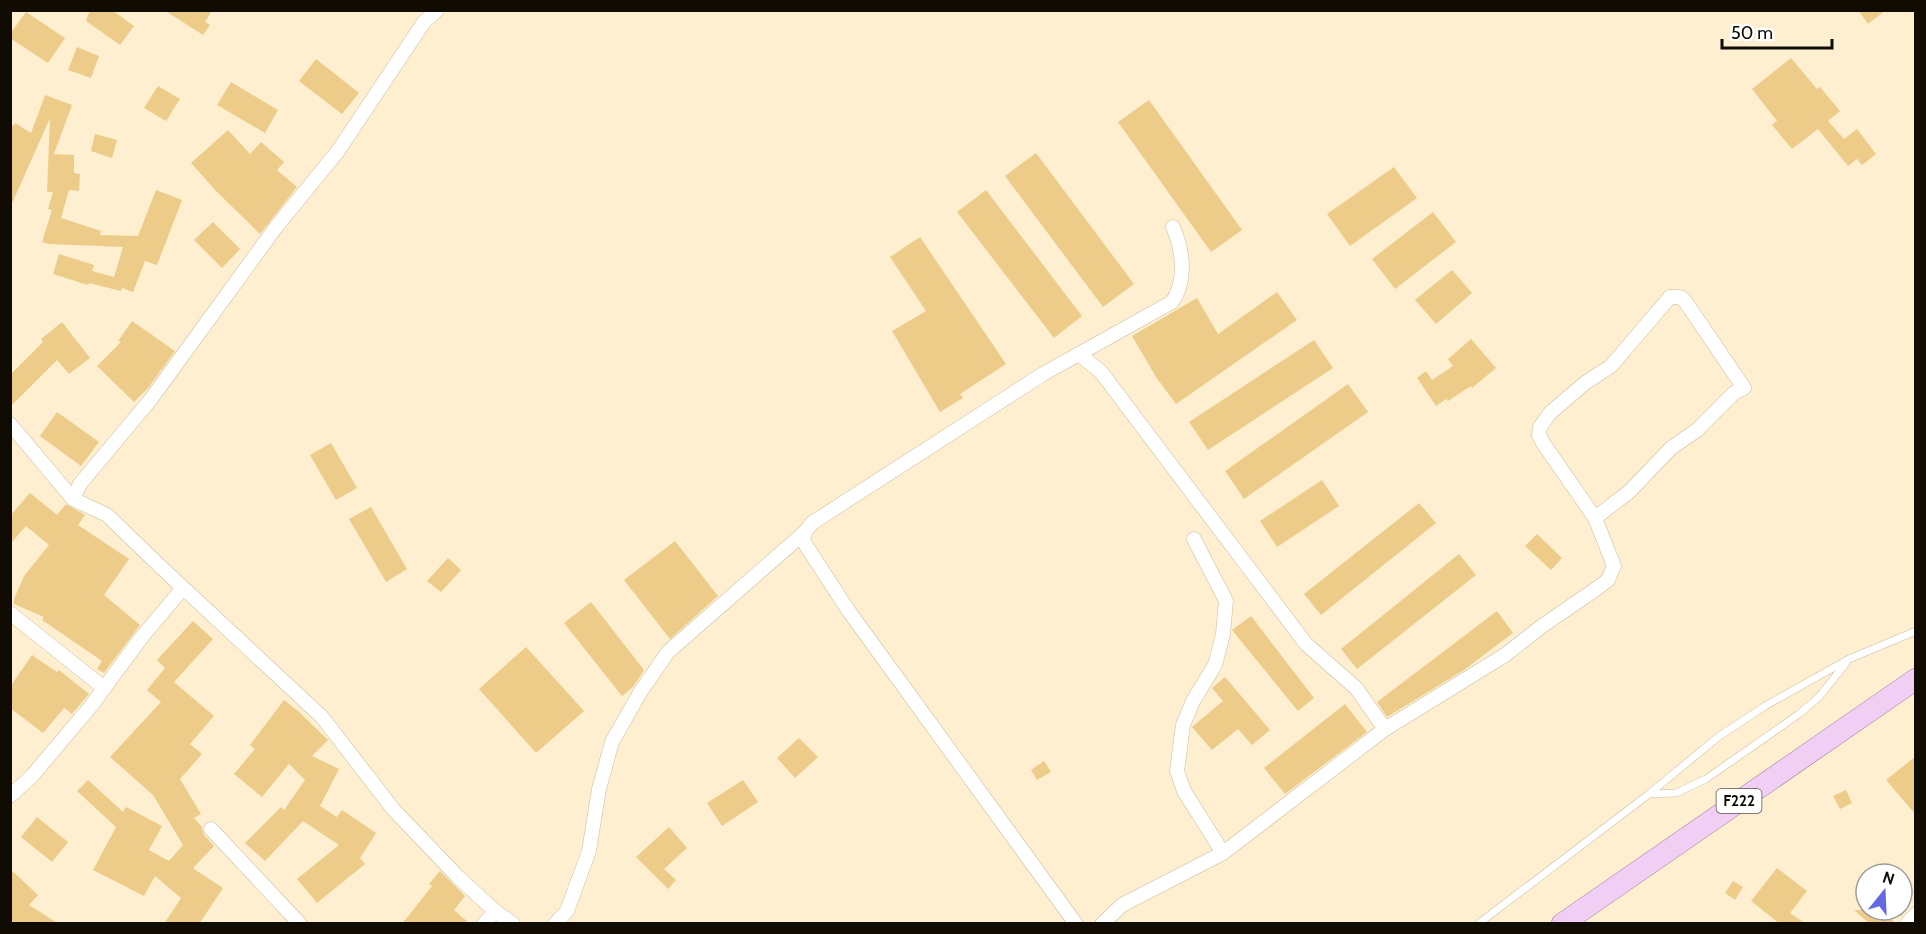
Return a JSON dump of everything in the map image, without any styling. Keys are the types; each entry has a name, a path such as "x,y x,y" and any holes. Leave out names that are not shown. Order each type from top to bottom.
{"main road":[{"name":"F222","path":"1562,924 1916,679"}],"street":[{"path":"73,500 80,484 151,399 269,237 338,152 424,22 437,10"},
{"path":"555,924 567,911 589,851 599,789 612,742 641,691 668,652 805,532 812,523 1043,374 1172,302 1182,277 1178,238 1173,227"},
{"path":"1102,924 1122,905 1223,853 1385,729 1505,655 1608,580 1614,566 1595,518 1543,443 1539,435 1540,427 1550,413 1611,366 1670,297 1680,297 1744,388 1734,393 1697,430 1671,448 1630,491 1595,518"},
{"path":"1096,344 1101,372"},
{"path":"1079,354 1101,372 1306,644 1356,688 1385,729"},
{"path":"10,424 73,500 107,515 322,717 393,809 458,877 495,911 513,924"},
{"path":"805,532 803,538 805,544 848,610 1076,924"},
{"path":"1194,539 1226,601 1223,634 1215,665 1193,701 1183,725 1177,771 1184,791 1223,853"},
{"path":"10,796 32,776 91,706 141,638 183,588"},
{"path":"10,613 104,688"},
{"path":"211,829 300,924"},
{"path":"484,924 495,911"},
{"path":"1907,924 1916,915"}],"lane":[{"path":"1478,924 1649,794 1718,738 1765,706 1849,659 1916,631"},
{"path":"1649,794 1676,793 1706,779 1812,703 1849,659"}],"building":[{"path":"90,10 112,10 134,26 120,45 86,21"},
{"path":"164,10 212,10 205,22 210,25 203,35"},
{"path":"1858,10 1886,10 1868,24"},
{"path":"26,12 65,38 48,63 10,38 10,34"},
{"path":"77,47 99,56 91,78 68,70"},
{"path":"1791,58 1817,89 1820,87 1840,111 1828,121 1844,139 1857,129 1876,154 1862,165 1857,159 1848,166 1818,129 1792,149 1772,125 1777,121 1752,89"},
{"path":"316,59 359,93 342,114 299,81"},
{"path":"231,82 278,110 265,133 217,105"},
{"path":"158,86 180,99 166,121 144,108"},
{"path":"45,95 72,105 54,154 74,155 74,173 80,174 79,191 69,190 61,218 101,231 100,235 138,236 156,190 182,200 157,265 145,261 133,292 122,288 121,291 89,283 88,285 53,274 59,254 94,265 92,271 114,277 123,247 42,242 52,210 48,209 53,192 47,192 50,118 10,208 10,123 14,126 15,123 31,133"},
{"path":"1149,100 1242,230 1211,252 1118,122"},
{"path":"228,130 250,154 261,142 284,162 277,170 297,187 260,234 191,163"},
{"path":"95,134 117,140 112,158 91,151"},
{"path":"1036,153 1134,284 1103,307 1005,176"},
{"path":"1394,167 1417,198 1350,246 1327,214"},
{"path":"986,190 1082,316 1054,338 957,212"},
{"path":"1433,212 1456,242 1395,289 1372,259"},
{"path":"213,222 240,249 222,268 194,240"},
{"path":"920,237 1006,364 960,394 963,398 940,412 892,331 926,311 890,257"},
{"path":"1452,270 1472,293 1436,324 1415,300"},
{"path":"1277,292 1297,320 1176,404 1156,377 1132,336 1197,298 1218,334"},
{"path":"132,321 175,351 148,388 134,402 97,366 121,342 118,341"},
{"path":"62,322 90,358 69,374 57,360 10,407 10,375 43,342 41,339"},
{"path":"1471,339 1496,368 1472,388 1471,386 1436,406 1417,378 1426,371 1432,380 1453,366 1448,359"},
{"path":"1314,340 1333,368 1208,450 1189,422"},
{"path":"1348,384 1368,412 1244,499 1225,471"},
{"path":"57,412 99,442 81,466 40,436"},
{"path":"331,443 357,488 336,500 310,455"},
{"path":"1322,480 1339,506 1277,547 1260,521"},
{"path":"30,493 57,515 66,504 85,515 78,525 129,559 104,595 140,625 104,673 97,669 102,661 42,620 44,617 14,604 24,576 49,545 26,526 10,544 10,516"},
{"path":"1419,503 1436,523 1321,615 1304,594"},
{"path":"371,507 407,569 386,582 349,519"},
{"path":"1537,534 1562,558 1551,570 1525,546"},
{"path":"675,541 718,596 670,639 624,580"},
{"path":"1459,554 1476,575 1357,669 1341,649"},
{"path":"448,558 461,570 441,592 427,581"},
{"path":"591,602 644,670 633,687 622,696 564,623"},
{"path":"1497,611 1513,633 1464,670 1387,717 1377,702"},
{"path":"1251,616 1314,698 1298,711 1232,630"},
{"path":"193,621 213,639 174,682 214,716 190,744 202,754 180,779 201,814 194,818 214,846 194,869 223,888 199,924 164,924 181,898 155,876 144,896 93,870 116,827 77,791 88,780 123,812 126,807 162,826 149,850 169,861 183,845 153,795 110,757 161,702 147,690 165,668 157,660"},
{"path":"526,647 584,711 536,753 479,689"},
{"path":"32,655 57,672 59,670 89,694 72,714 64,708 43,733 10,708 10,687"},
{"path":"1225,677 1270,730 1252,745 1238,729 1212,750 1192,727 1223,701 1212,688"},
{"path":"284,700 328,740 312,756 339,769 320,806 337,817 342,810 376,833 360,858 365,864 317,903 297,879 339,845 303,821 265,861 245,843 281,807 284,810 305,780 289,764 262,797 234,774 255,749 250,745"},
{"path":"1345,704 1367,732 1285,794 1264,768"},
{"path":"799,738 818,757 795,778 777,758"},
{"path":"1916,756 1916,815 1886,780"},
{"path":"1044,761 1051,772 1037,780 1031,770"},
{"path":"743,780 758,802 722,826 707,803"},
{"path":"1846,790 1852,803 1840,809 1833,796"},
{"path":"37,817 68,842 52,862 21,837"},
{"path":"669,827 687,848 664,869 676,880 668,889 636,857"},
{"path":"1777,868 1807,891 1790,913 1806,924 1780,924 1751,901"},
{"path":"10,869 38,895 29,905 59,924 10,924"},
{"path":"440,871 465,896 454,910 470,924 402,924 432,886 429,884"},
{"path":"1733,881 1743,887 1735,900 1725,893"},
{"path":"1868,922 1894,922 1896,924 1870,924"}]}
